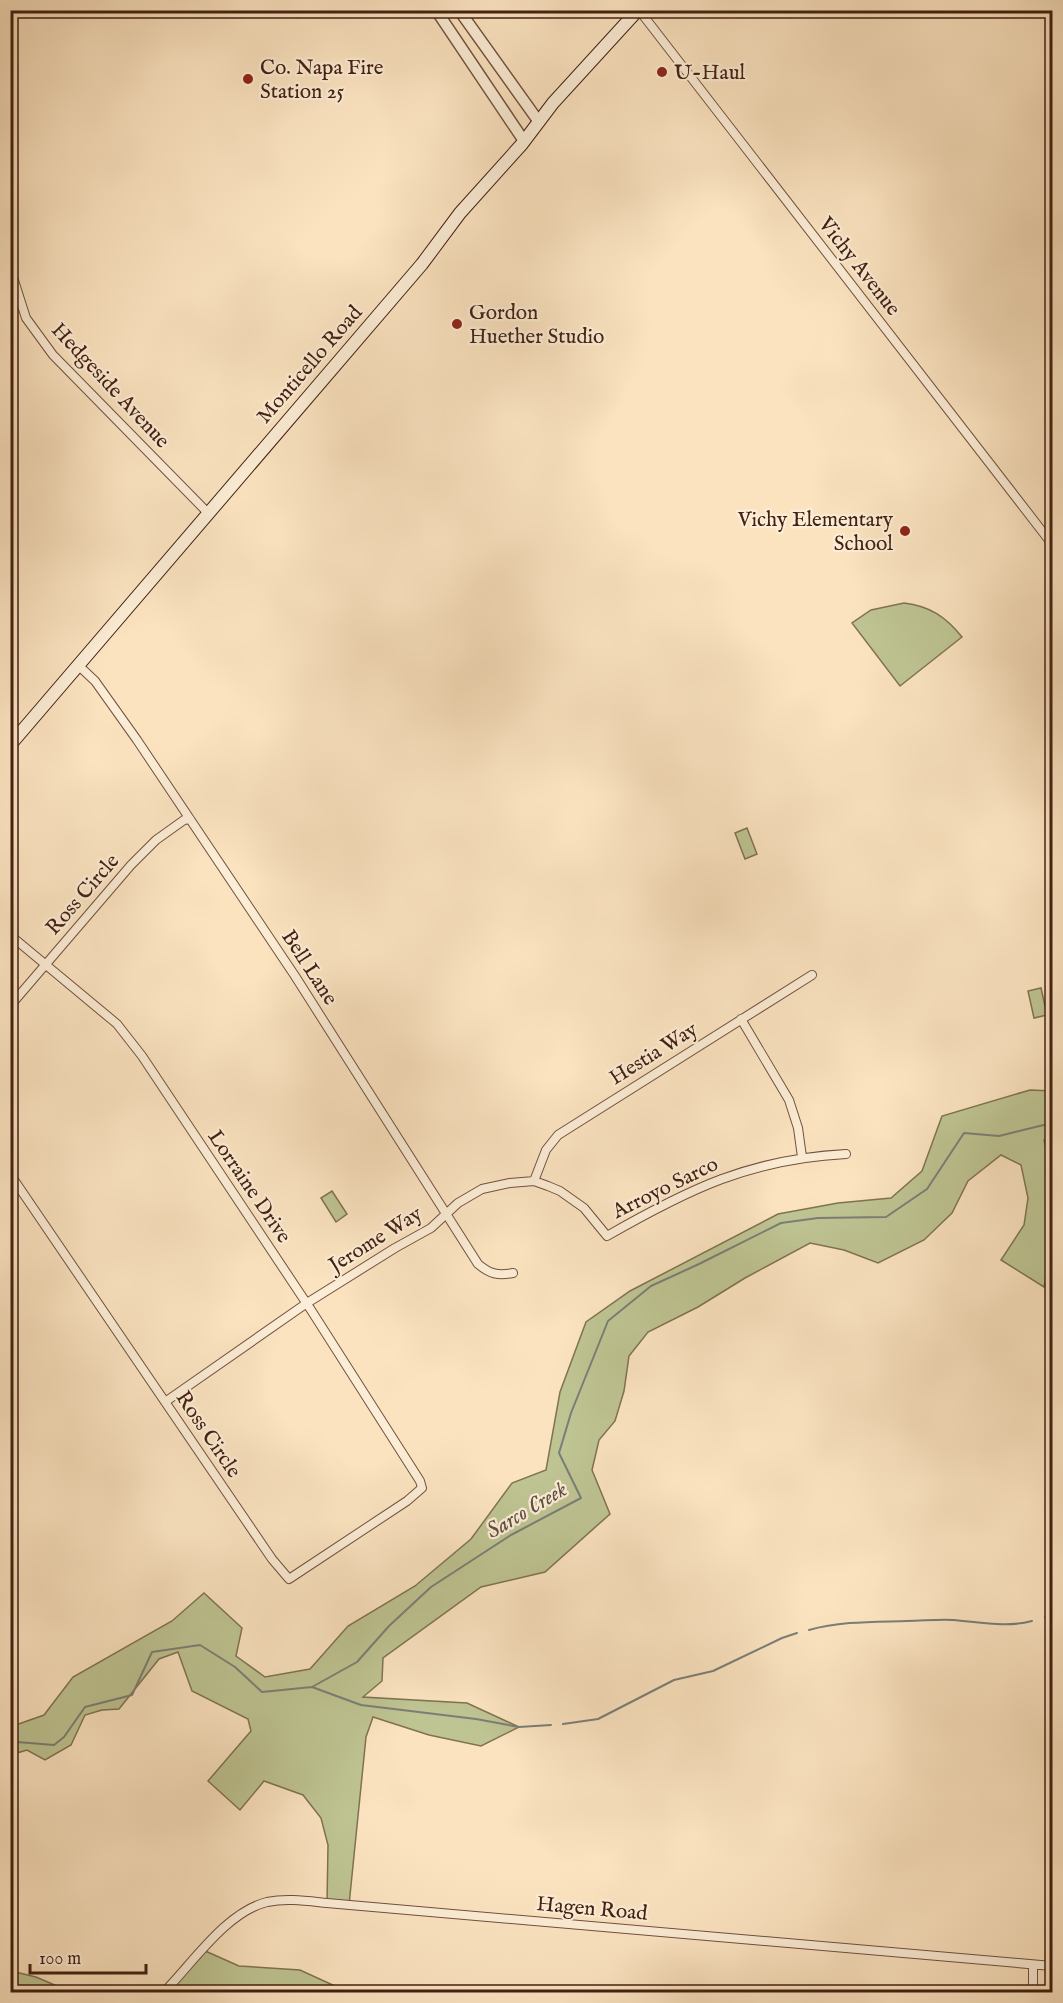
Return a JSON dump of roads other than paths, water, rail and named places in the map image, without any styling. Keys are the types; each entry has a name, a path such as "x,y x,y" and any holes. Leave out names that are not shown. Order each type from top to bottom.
{"main road":[{"name":"Monticello Road","path":"10,746 422,264 460,213 524,141 553,103 639,10"}],"street":[{"path":"436,10 524,141"},
{"path":"459,10 539,122"},
{"name":"Vichy Avenue","path":"639,10 1053,544"},
{"name":"Hedgeside Avenue","path":"10,268 26,318 53,355 208,513"},
{"name":"Bell Lane","path":"79,666 95,681 295,976 478,1264 486,1271 496,1275 513,1273"},
{"name":"Ross Circle","path":"10,1006 145,850 184,820 190,819"},
{"name":"Lorraine Drive","path":"10,935 117,1024 135,1048 306,1303 420,1481 422,1488"},
{"name":"Hestia Way","path":"534,1181 546,1150 558,1135 812,975"},
{"path":"741,1019 789,1100 798,1128 802,1157"},
{"name":"Arroyo Sarco","path":"607,1236 704,1185 756,1167 802,1157 846,1154"},
{"name":"Ross Circle","path":"10,1174 272,1560 289,1579 407,1501 422,1488"},
{"name":"Jerome Way","path":"165,1402 306,1303 431,1228 471,1194 482,1189 534,1181 560,1191 584,1208 607,1236"},
{"name":"Hagen Road","path":"164,1992 235,1918 255,1906 278,1900 1053,1966"},
{"path":"1033,1965 1033,1992"}],"waterway":[{"name":"Sarco Creek","path":"10,1747 17,1742 54,1745 64,1737 85,1707 132,1695 152,1652 200,1645 235,1667 262,1692 312,1687 357,1662 389,1626 431,1587 511,1535 581,1498 559,1453 571,1413 608,1321 651,1286 781,1223 818,1218 886,1217 927,1189 964,1133 999,1136 1052,1123"},
{"path":"1045,1617 1052,1616"},
{"path":"809,1630 845,1623 947,1620 1003,1624 1032,1621"},
{"path":"563,1724 598,1719 674,1680 713,1671 797,1633"},
{"path":"312,1687 361,1705 476,1719 519,1727 551,1725"},
{"path":"210,1992 242,1988 275,1992"},
{"path":"10,1991 38,1992"}],"place":[{"name":"U-Haul","path":"662,72"},
{"name":"Co. Napa Fire Station 25","path":"248,79"},
{"name":"Gordon Huether Studio","path":"457,324"},
{"name":"Vichy Elementary School","path":"905,531"}]}
